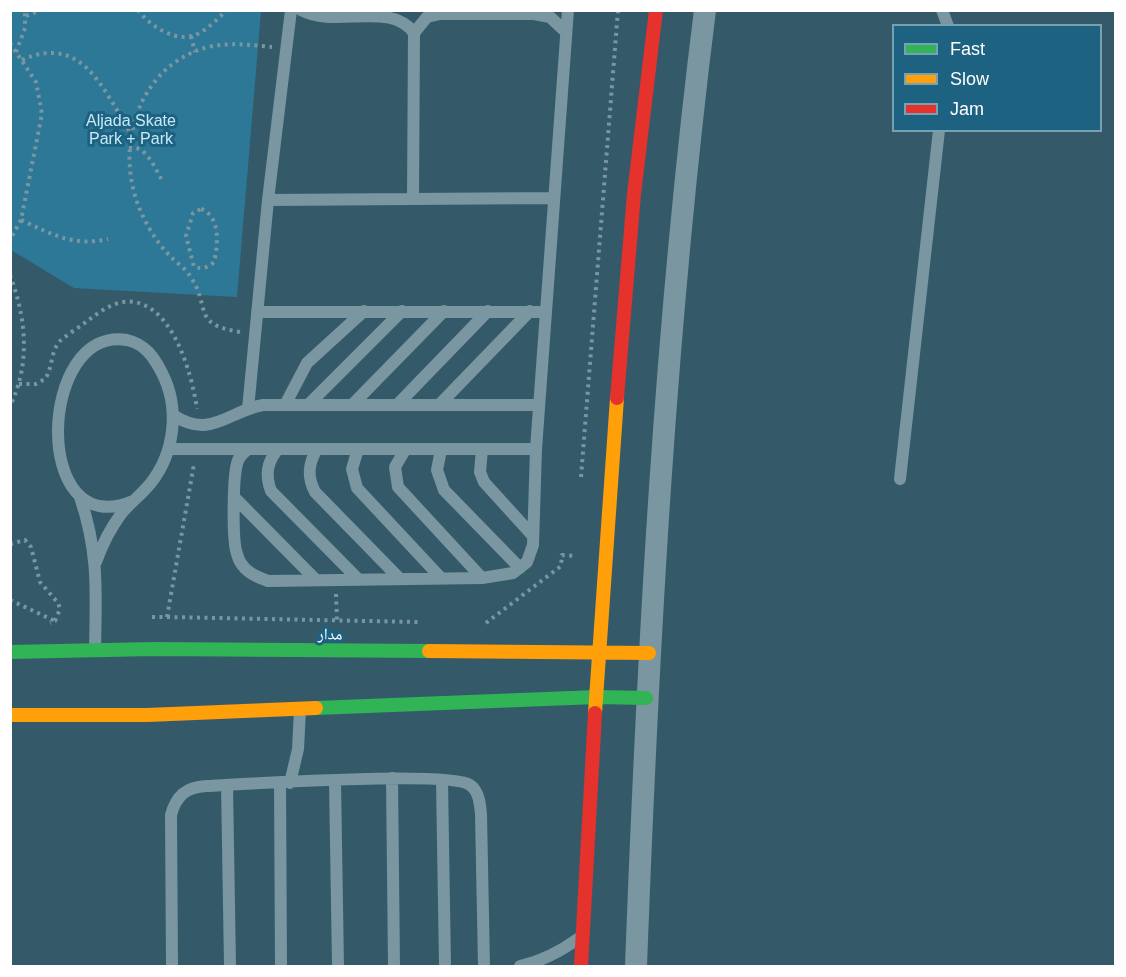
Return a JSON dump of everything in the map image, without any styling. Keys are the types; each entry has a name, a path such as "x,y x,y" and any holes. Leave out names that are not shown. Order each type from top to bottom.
{"street":[{"path":"581,966 604,558 633,206 656,10"},
{"path":"636,966 649,653 682,211 705,10"},
{"name":"مدار","path":"10,652 154,649 649,653"},
{"path":"10,715 147,715 597,697 646,698"}],"lane":[{"path":"248,409 268,200 291,10"},
{"path":"301,10 314,15 392,15 405,21 414,33 413,199"},
{"path":"248,449 237,463 234,542 237,555 244,568 254,576 268,581 482,578 506,575 520,568 531,554 536,449 568,10"},
{"path":"414,33 427,17 440,14 542,15 556,21 566,32"},
{"path":"900,479 939,132"},
{"path":"268,200 554,198"},
{"path":"285,405 307,363 364,311"},
{"path":"308,405 402,311"},
{"path":"352,405 444,311"},
{"path":"397,405 488,311"},
{"path":"439,405 530,311"},
{"path":"257,312 546,312"},
{"path":"95,651 96,562 90,529 80,497 64,470 57,439 57,422 63,391 74,370 89,351 107,341 117,340 137,344 146,349 164,376 173,415 169,449 154,478 133,501 107,536 96,562"},
{"path":"173,415 198,425 215,425 248,409 263,405 539,405"},
{"path":"169,449 536,449"},
{"path":"317,449 309,466 311,484 315,492 400,579"},
{"path":"358,449 352,469 357,488 441,579"},
{"path":"278,450 268,465 268,483 271,491 359,580"},
{"path":"405,450 395,467 398,487 482,578"},
{"path":"441,450 437,470 444,490 520,568"},
{"path":"482,450 480,472 484,482 533,536"},
{"path":"80,497 90,503 111,508 133,501"},
{"path":"235,498 316,580"},
{"path":"281,966 285,783 298,749 300,709"},
{"path":"392,778 394,966"},
{"path":"172,966 171,815 174,803 182,793 193,787 227,784 392,778 442,780 469,784 476,791 480,803 484,966"},
{"path":"442,780 445,966"},
{"path":"336,781 338,966"},
{"path":"227,784 230,966"},
{"path":"520,966 538,962 561,951 582,935"}],"path":[{"path":"16,52 25,28 26,13 41,10"},
{"path":"138,10 156,27 176,36 191,36 206,28 227,10"},
{"path":"191,36 195,52"},
{"path":"10,43 36,82 42,114 21,220 10,240"},
{"path":"255,334 214,326 207,318 190,276 161,246 144,219 133,186 129,147 130,132 135,116 151,87 174,64 195,52 236,43 287,48"},
{"path":"22,60 37,53 50,51 75,58 94,76 130,132"},
{"path":"129,147 142,150 162,180"},
{"path":"190,276 195,267 187,244 187,228 193,213 201,209 206,211 214,223 217,252 210,266 195,267"},
{"path":"21,220 66,241 87,243 108,239"},
{"path":"10,275 19,298 25,341 19,384 10,406"},
{"path":"19,384 36,384 45,379 60,342 94,316 113,305 135,302 155,312 184,355 193,381 198,425"},
{"path":"167,617 196,449"},
{"path":"10,544 24,540 30,544 40,582 58,603 60,609 56,621"},
{"path":"477,623 488,623 561,566 562,555 575,556"},
{"path":"336,580 337,620"},
{"path":"10,600 56,621"},
{"path":"152,617 430,622"},
{"path":"45,624 56,621"}],"green space":[{"name":"Aljada Skate Park + Park","path":"11,10 261,11 237,297 74,288 11,250"}],"traffic: fast":[{"path":"10,652 154,649 429,651"},
{"path":"316,708 597,697 646,698"}],"traffic: slow":[{"path":"595,713 617,398"},
{"path":"429,651 649,653"},
{"path":"10,715 147,715 316,708"}],"traffic: jam":[{"path":"617,398 634,194 656,10"},
{"path":"581,966 595,713"}]}
